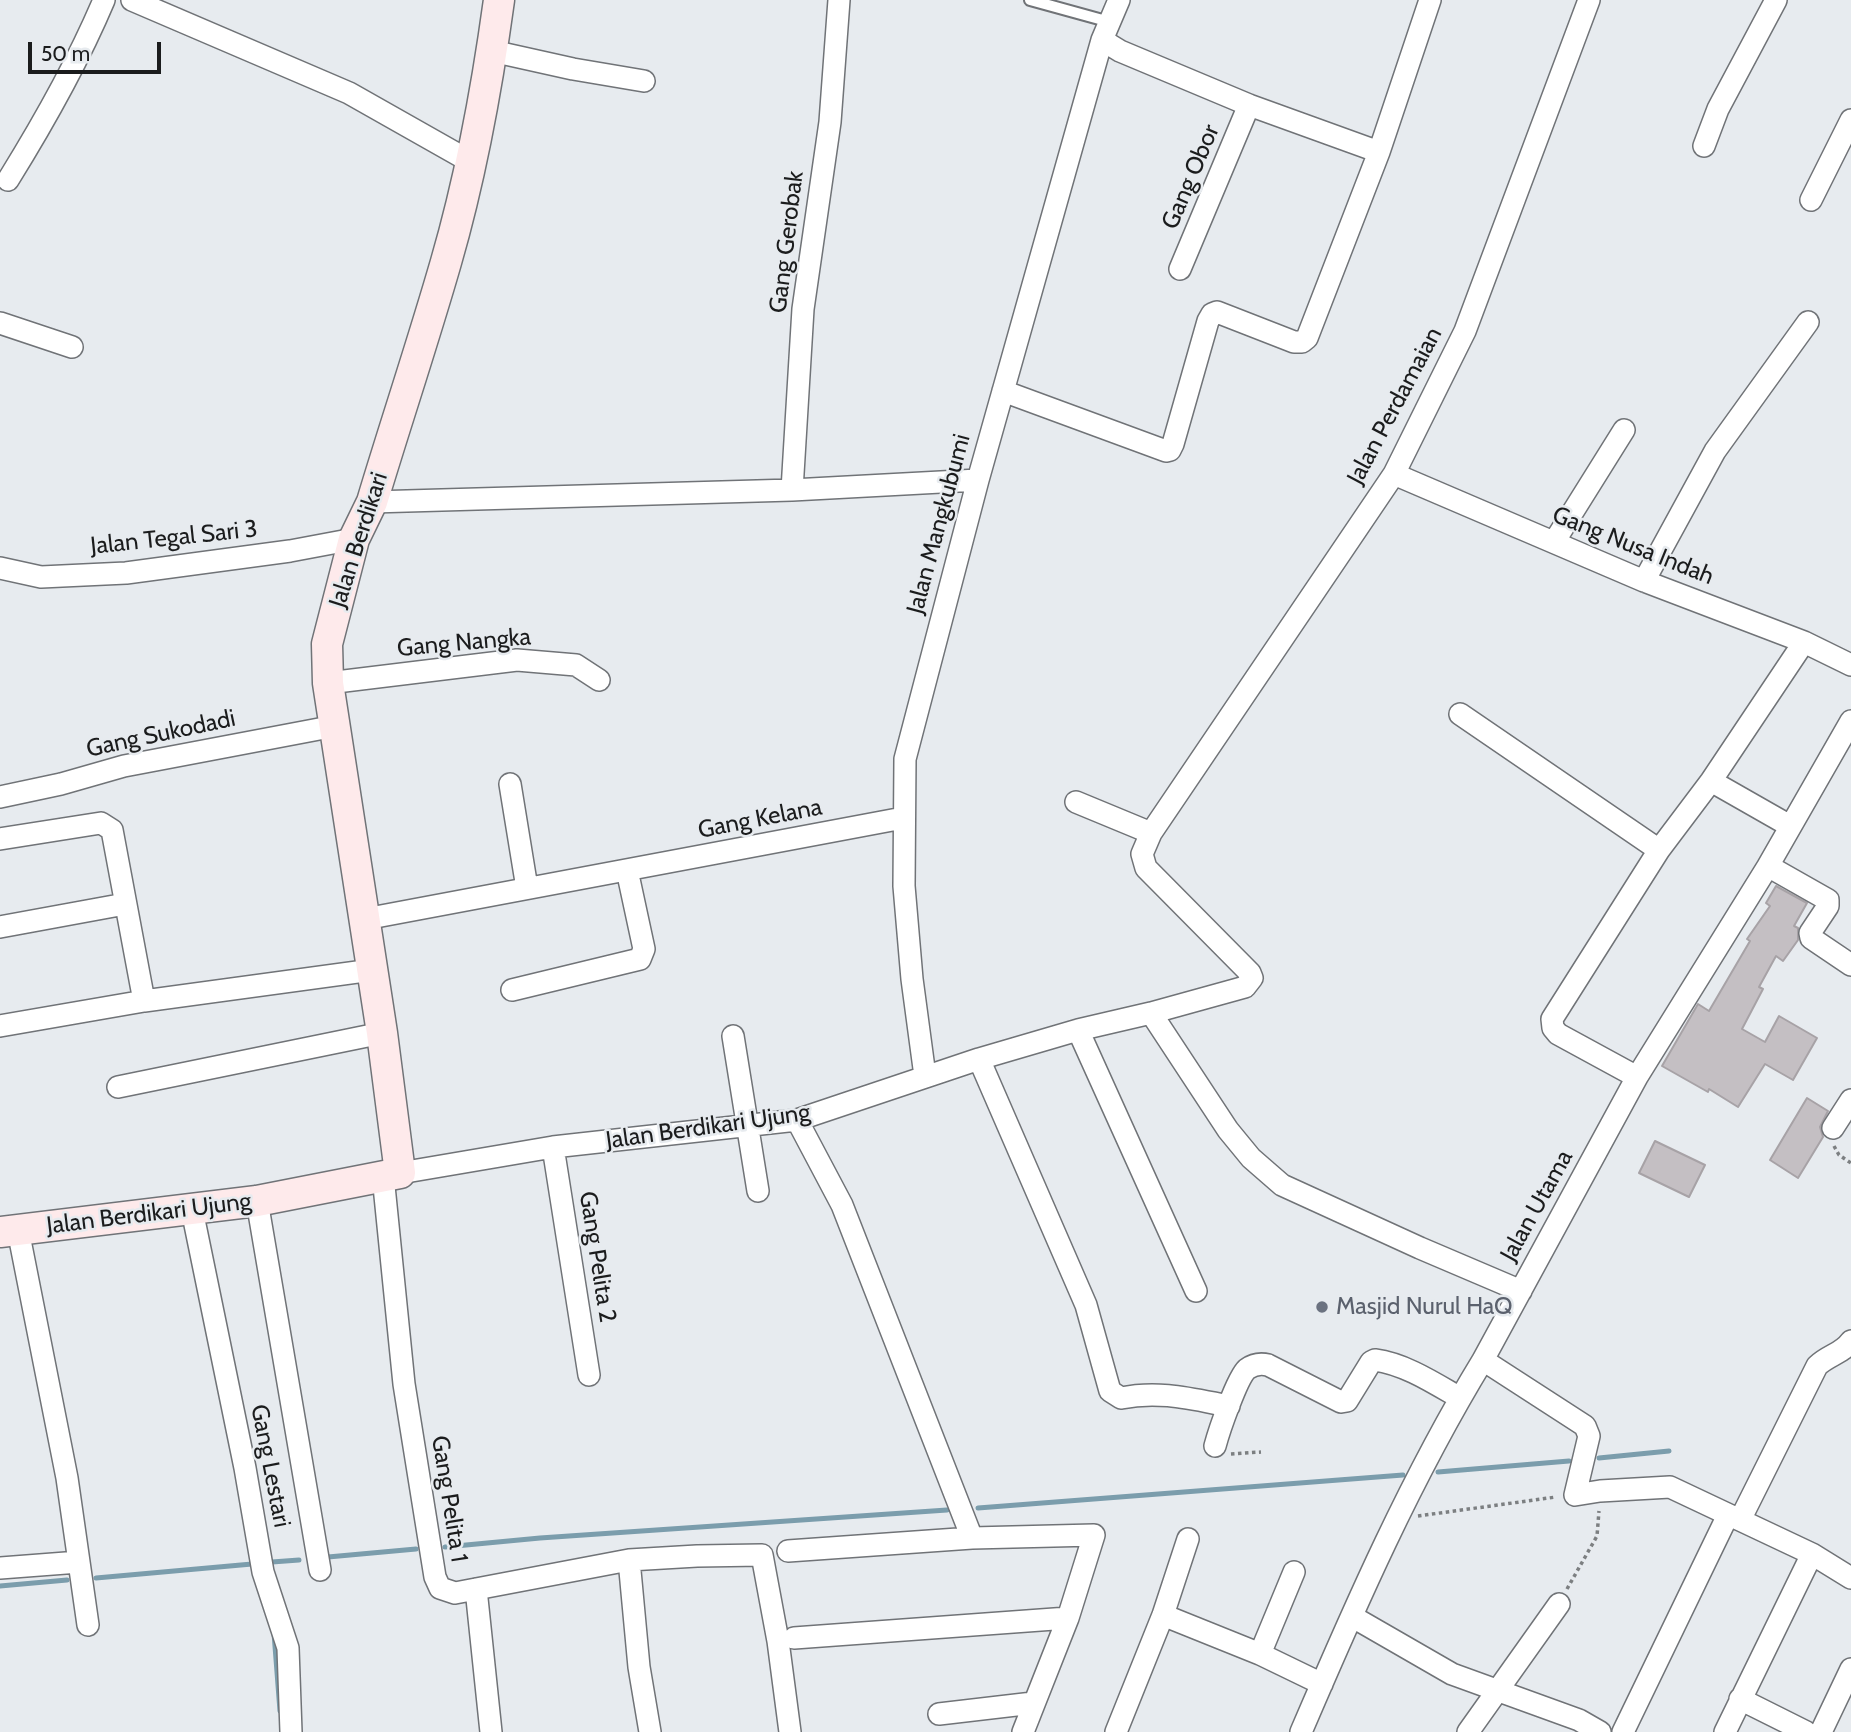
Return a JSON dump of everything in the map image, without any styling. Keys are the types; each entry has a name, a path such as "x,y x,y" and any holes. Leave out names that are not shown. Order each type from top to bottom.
{"street":[{"path":"8,180 76,63 104,0"},
{"path":"132,0 349,93 471,162"},
{"name":"Jalan Berdikari","path":"392,1175 382,1033 328,683 327,644 354,539 372,502 446,260 471,162 499,0"},
{"name":"Gang Gerobak","path":"792,490 803,309 830,122 839,0"},
{"name":"Jalan Mangkubumi","path":"925,1076 905,900 905,759 1003,391 1106,31 1119,0"},
{"path":"1003,391 1166,451 1170,450 1212,314 1217,312 1294,342 1302,342 1307,338 1379,152 1430,0"},
{"name":"Jalan Perdamaian","path":"1151,833 1394,474 1465,331 1589,0"},
{"path":"1704,146 1718,109 1776,0"},
{"path":"1106,31 1120,51 1250,105 1379,152"},
{"path":"492,51 644,81"},
{"name":"Gang Obor","path":"1180,270 1250,105"},
{"path":"1811,200 1851,120"},
{"path":"1644,581 1715,451 1808,322"},
{"path":"0,323 72,347"},
{"path":"1554,542 1625,430"},
{"name":"Gang Nusa Indah","path":"1394,474 1644,581 1804,642 1851,665"},
{"path":"372,502 792,490 978,480"},
{"name":"Jalan Tegal Sari 3","path":"0,568 41,577 126,573 290,551 354,539"},
{"path":"1637,1077 1558,1034 1553,1028 1552,1018 1659,850 1711,781 1804,642"},
{"name":"Gang Nangka","path":"328,683 517,660 576,665 600,680"},
{"path":"1460,714 1659,850"},
{"name":"Jalan Utama","path":"1301,1732 1397,1518 1460,1398 1637,1077 1768,866 1851,721"},
{"name":"Gang Sukodadi","path":"0,797 61,784 124,766 335,726"},
{"path":"1711,781 1790,826"},
{"path":"510,784 527,888"},
{"path":"1076,802 1151,833"},
{"name":"Gang Kelana","path":"365,919 903,818"},
{"path":"0,839 105,824 112,830 144,1001"},
{"name":"Jalan Berdikari Ujung","path":"9,1231 257,1201 553,1147 797,1120 979,1059 1078,1030 1245,987 1252,978 1250,972 1146,868 1142,854 1151,833"},
{"path":"1768,866 1828,900 1828,906 1810,933 1811,938 1851,965"},
{"path":"512,990 640,959 644,949 627,870"},
{"path":"0,928 125,904"},
{"path":"0,1026 144,1001 372,970"},
{"path":"1151,1013 1228,1130 1251,1158 1282,1185 1521,1291"},
{"path":"1078,1030 1196,1291"},
{"path":"118,1087 382,1033"},
{"path":"733,1036 758,1191"},
{"path":"979,1059 1086,1305 1110,1391 1121,1398 1165,1393 1229,1406"},
{"path":"1833,1128 1851,1100"},
{"path":"797,1120 842,1205 972,1538"},
{"name":"Gang Pelita 2","path":"553,1147 589,1375"},
{"name":"Gang Pelita 1","path":"392,1175 404,1384 435,1577 440,1588 447,1592 476,1589 629,1560 762,1555 778,1641 790,1732"},
{"path":"257,1201 320,1570"},
{"name":"Gang Lestari","path":"192,1210 245,1468 263,1572 288,1648 291,1732"},
{"path":"9,1231 67,1478 88,1625"},
{"path":"1623,1732 1734,1518 1817,1366 1826,1358 1844,1350 1851,1341"},
{"path":"1214,1446 1245,1370 1262,1363 1340,1402 1347,1401 1371,1362 1375,1360 1419,1375 1460,1398"},
{"path":"1483,1360 1586,1426 1589,1436 1575,1495 1600,1490 1670,1487 1812,1554 1851,1578"},
{"path":"788,1551 972,1538 1094,1535 1068,1618 1023,1732"},
{"path":"1116,1732 1163,1615 1188,1539"},
{"path":"1725,1732 1812,1554"},
{"path":"629,1560 639,1667 650,1732"},
{"path":"0,1568 79,1562"},
{"path":"1261,1654 1294,1572"},
{"path":"476,1589 491,1732"},
{"path":"1468,1732 1559,1604"},
{"path":"1163,1615 1261,1654 1322,1684"},
{"path":"1353,1617 1452,1674 1579,1720 1600,1732"},
{"path":"794,1638 1068,1618"},
{"path":"1821,1732 1851,1669"},
{"path":"1740,1699 1806,1732"},
{"path":"939,1713 1033,1703"}],"lane":[{"path":"1030,0 1106,31"}],"path":[{"path":"1214,1446 1227,1454 1261,1452"},
{"path":"1559,1604 1597,1536 1600,1490"},
{"path":"1397,1518 1575,1495"}],"building":[{"path":"1776,886 1807,903 1794,926 1798,928 1798,940 1783,961 1776,956 1759,987 1763,989 1742,1029 1765,1042 1779,1016 1817,1038 1793,1080 1765,1064 1738,1107 1662,1066 1698,1004 1709,1011 1750,941 1747,939 1770,906 1766,903"},
{"path":"1807,1098 1828,1111 1820,1127 1823,1137 1798,1178 1770,1160"},
{"path":"1655,1141 1705,1165 1689,1197 1639,1173"}],"waterway":[{"path":"1599,1458 1669,1451"},
{"path":"1438,1472 1569,1461"},
{"path":"978,1508 1403,1475"},
{"path":"445,1547 947,1510"},
{"path":"328,1557 416,1549"},
{"path":"272,1562 299,1560"},
{"path":"96,1578 252,1564"},
{"path":"0,1586 67,1580"},
{"path":"274,1633 280,1711"}],"place":[{"name":"Masjid Nurul HaQ","path":"1322,1307"}]}
